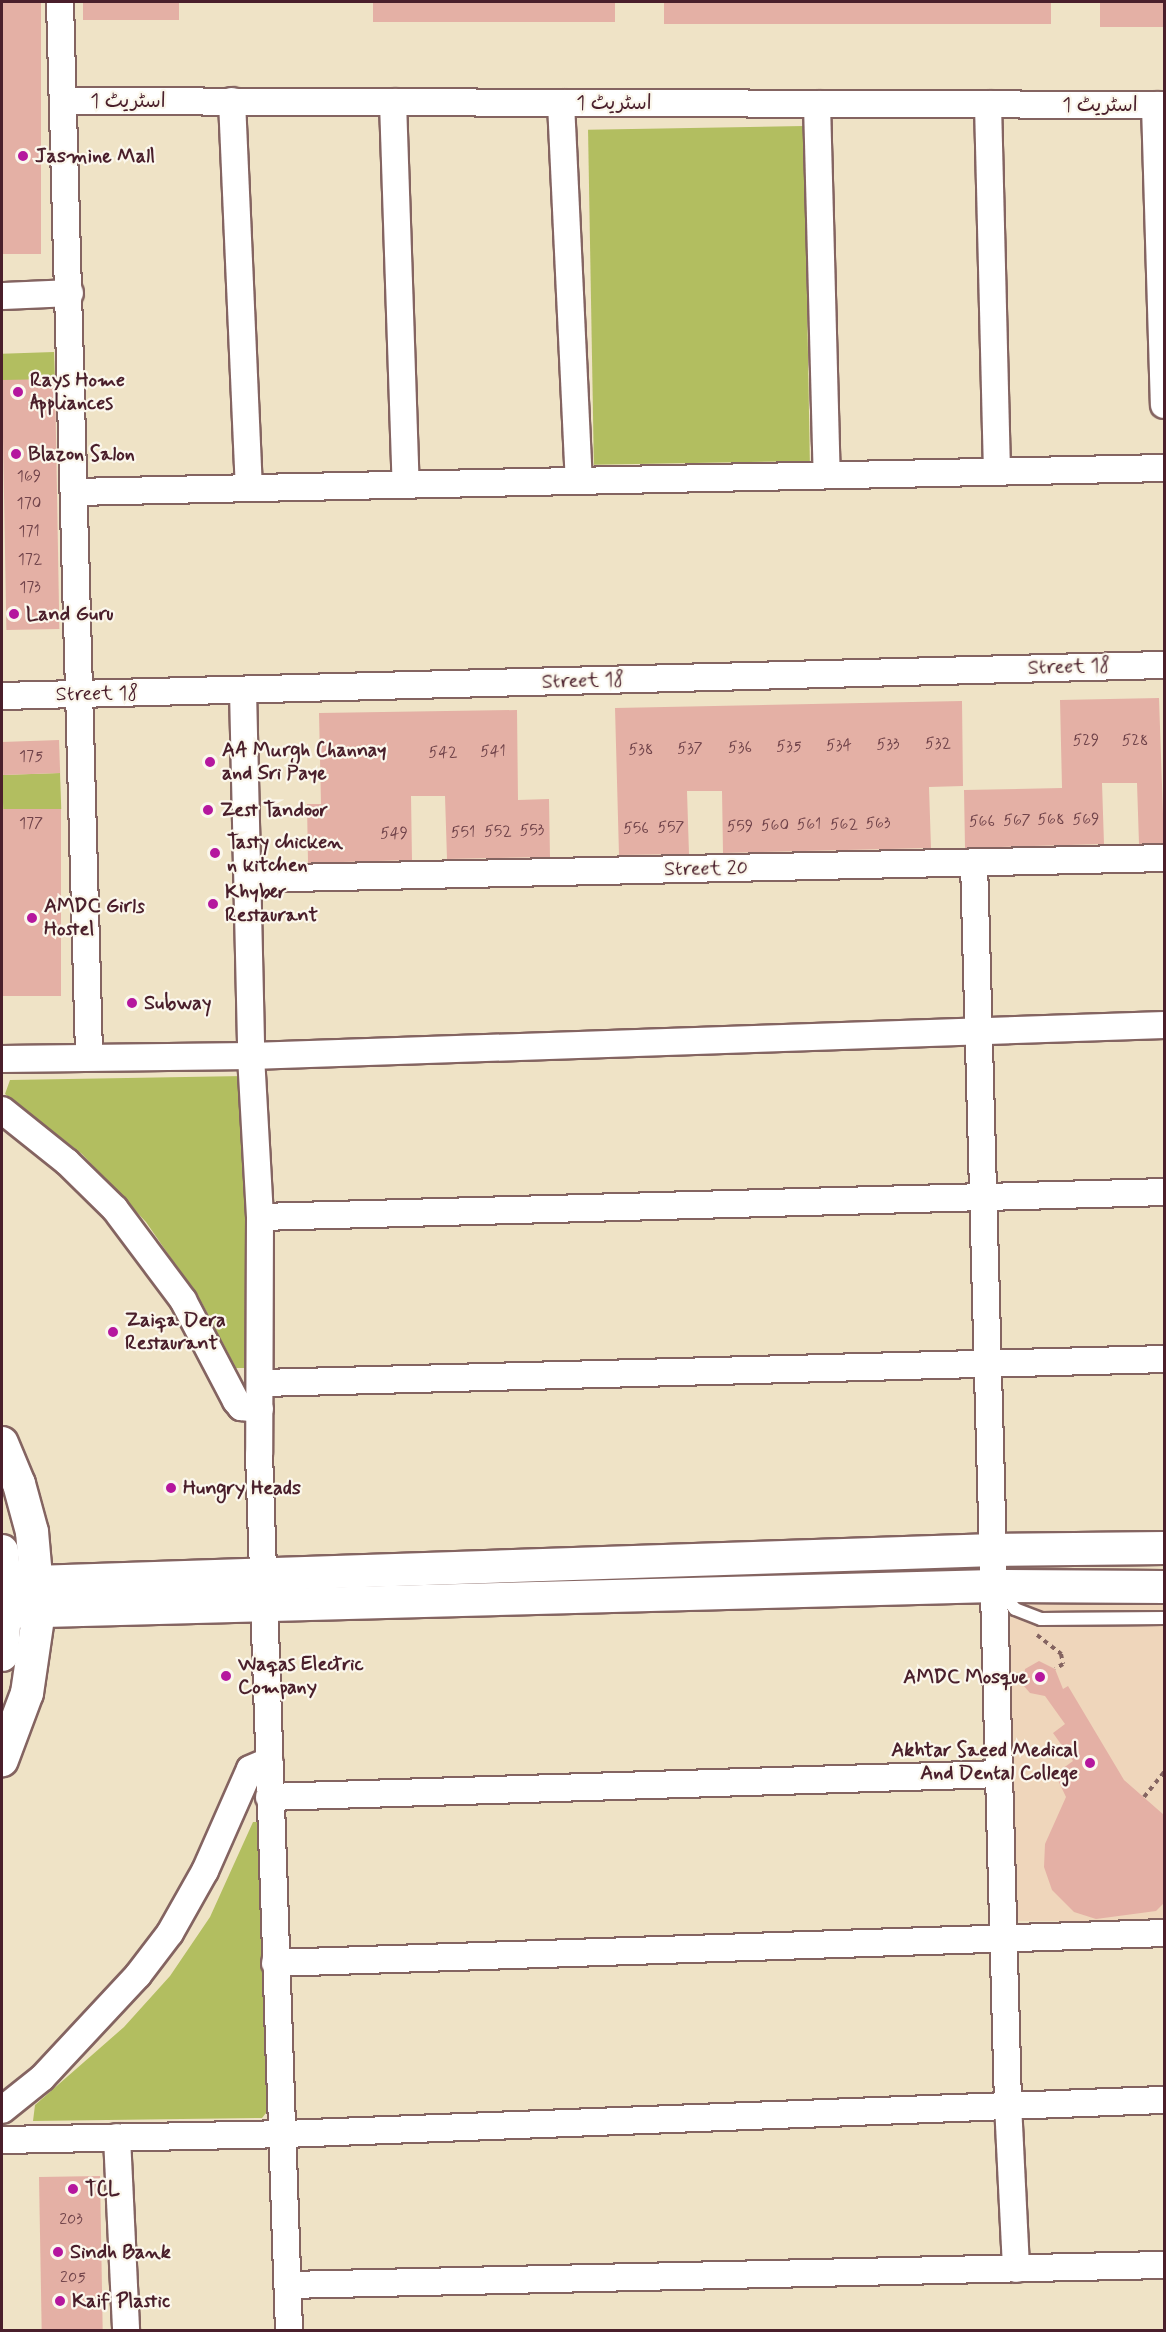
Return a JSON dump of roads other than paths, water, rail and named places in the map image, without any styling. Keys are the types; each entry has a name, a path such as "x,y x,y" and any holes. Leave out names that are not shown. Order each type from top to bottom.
{"street":[{"path":"60,2 70,292 89,1056"},
{"name":"اسٹریٹ 1","path":"63,101 1160,105"},
{"path":"232,101 249,488"},
{"path":"393,102 406,485"},
{"path":"561,103 579,481"},
{"path":"817,104 827,476"},
{"path":"988,104 997,472"},
{"path":"1160,105 1164,405"},
{"path":"2,296 70,292"},
{"path":"74,492 1164,468"},
{"name":"Street 18","path":"2,696 1164,665"},
{"path":"243,690 251,1056 260,1217 262,1383 260,1409 269,1797 275,1963 285,2134 289,2331"},
{"name":"Street 20","path":"248,879 1164,858"},
{"path":"974,862 1008,2104 1016,2268"},
{"path":"2,1059 89,1056 251,1056 979,1033 1164,1024"},
{"path":"2,1110 67,1162 115,1209 183,1300 236,1401 241,1407 260,1409"},
{"path":"260,1217 1164,1192"},
{"path":"262,1383 1164,1359"},
{"path":"2,1443 26,1508 39,1596 27,1693 2,1760"},
{"path":"266,1591 994,1550 1164,1548"},
{"path":"2,1551 6,1598 2,1655"},
{"path":"6,1598 266,1591 1164,1587"},
{"path":"2,2110 42,2078 164,1942 205,1871 250,1769 268,1761"},
{"path":"269,1797 999,1774"},
{"path":"275,1963 1164,1933"},
{"path":"2,2140 285,2134 1008,2104 1164,2100"},
{"path":"117,2137 126,2331"},
{"path":"288,2285 1164,2265"}],"lane":[{"path":"994,1586 1015,1609 1041,1619 1164,1618"}],"place":[{"name":"Jasmine Mall","path":"23,156"},
{"name":"Rays Home Appliances","path":"18,392"},
{"name":"Blazon Salon","path":"16,454"},
{"name":"Land Guru","path":"14,614"},
{"name":"AA Murgh Channay and Sri Paye","path":"210,762"},
{"name":"Zest Tandoor","path":"208,810"},
{"name":"Tasty chicken n kitchen","path":"215,853"},
{"name":"Khyber Restaurant","path":"213,904"},
{"name":"AMDC Girls Hostel","path":"32,918"},
{"name":"Subway","path":"132,1003"},
{"name":"Zaiqa Dera Restaurant","path":"113,1332"},
{"name":"Hungry Heads","path":"171,1488"},
{"name":"Waqas Electric Company","path":"226,1676"},
{"name":"AMDC Mosque","path":"1040,1677"},
{"name":"Akhtar Saeed Medical And Dental College","path":"1090,1763"},
{"name":"TCL","path":"73,2189"},
{"name":"Sindh Bank","path":"58,2252"},
{"name":"Kaif Plastic","path":"60,2301"}]}
